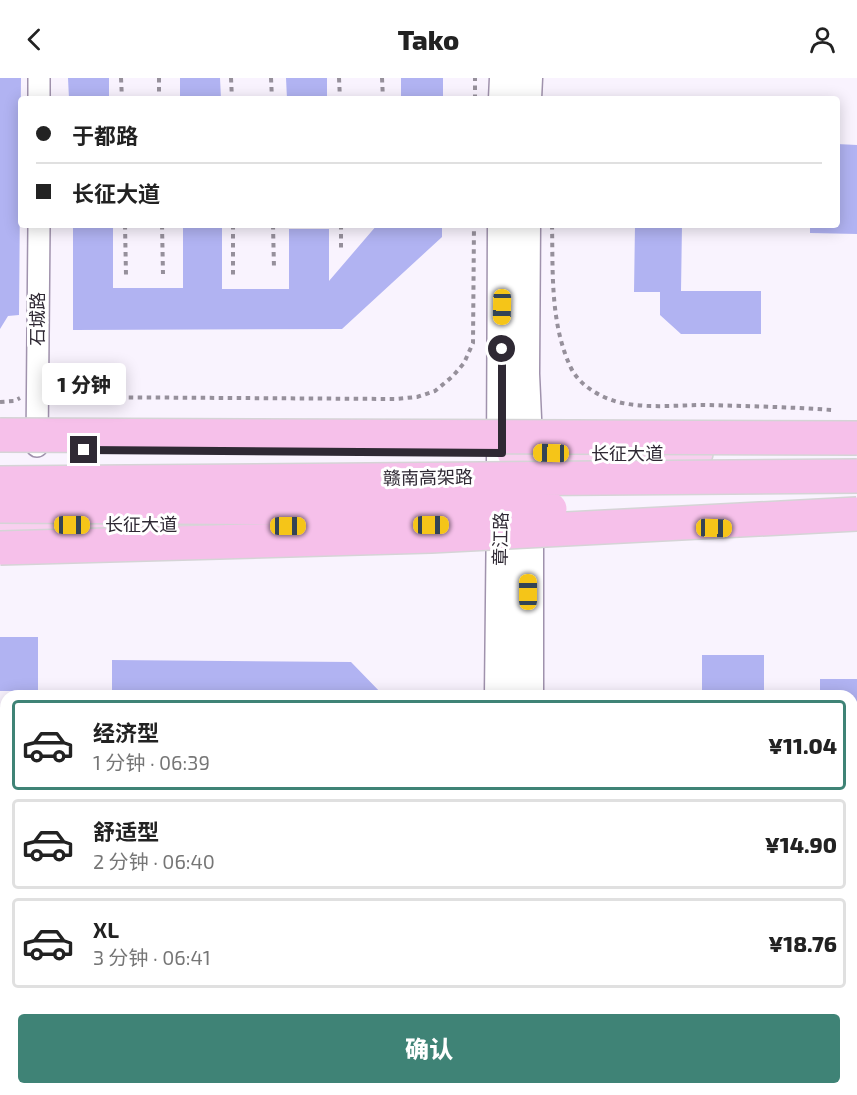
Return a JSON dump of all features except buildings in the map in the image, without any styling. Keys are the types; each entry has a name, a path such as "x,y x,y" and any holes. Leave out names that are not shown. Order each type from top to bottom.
{"highway":[{"path":"0,435 857,438"},
{"name":"赣南高架路","path":"0,483 510,477 857,476"},
{"name":"赣南高架路","path":"0,506 857,512"},
{"path":"0,548 431,537 857,512"}],"main road":[{"path":"504,96 505,78"},
{"path":"526,96 527,78"},
{"path":"503,228 515,453"},
{"path":"515,453 524,374 525,228"},
{"name":"长征大道","path":"0,450 623,454 857,450"},
{"name":"章江路","path":"515,453 515,525 528,690"},
{"name":"长征大道","path":"0,525 515,525 857,530"},
{"name":"章江路","path":"501,690 515,525"}],"street":[{"path":"39,78 39,96"},
{"name":"石城路","path":"37,449 39,228"}],"path":[{"path":"121,78 122,96"},
{"path":"159,78 159,96"},
{"path":"231,78 232,96"},
{"path":"271,78 272,96"},
{"path":"339,78 340,96"},
{"path":"382,78 383,96"},
{"path":"475,78 475,96"},
{"path":"124,228 126,275"},
{"path":"162,228 163,274"},
{"path":"233,228 234,275"},
{"path":"273,228 274,268"},
{"path":"341,228 341,248"},
{"path":"55,387 59,394 67,397 360,399 417,397 435,390 453,376 464,363 473,343 474,228"},
{"path":"552,228 553,298 561,338 572,370 590,390 616,401 643,406 835,410"}],"route":[{"path":"84,450 502,453 502,349"}]}
